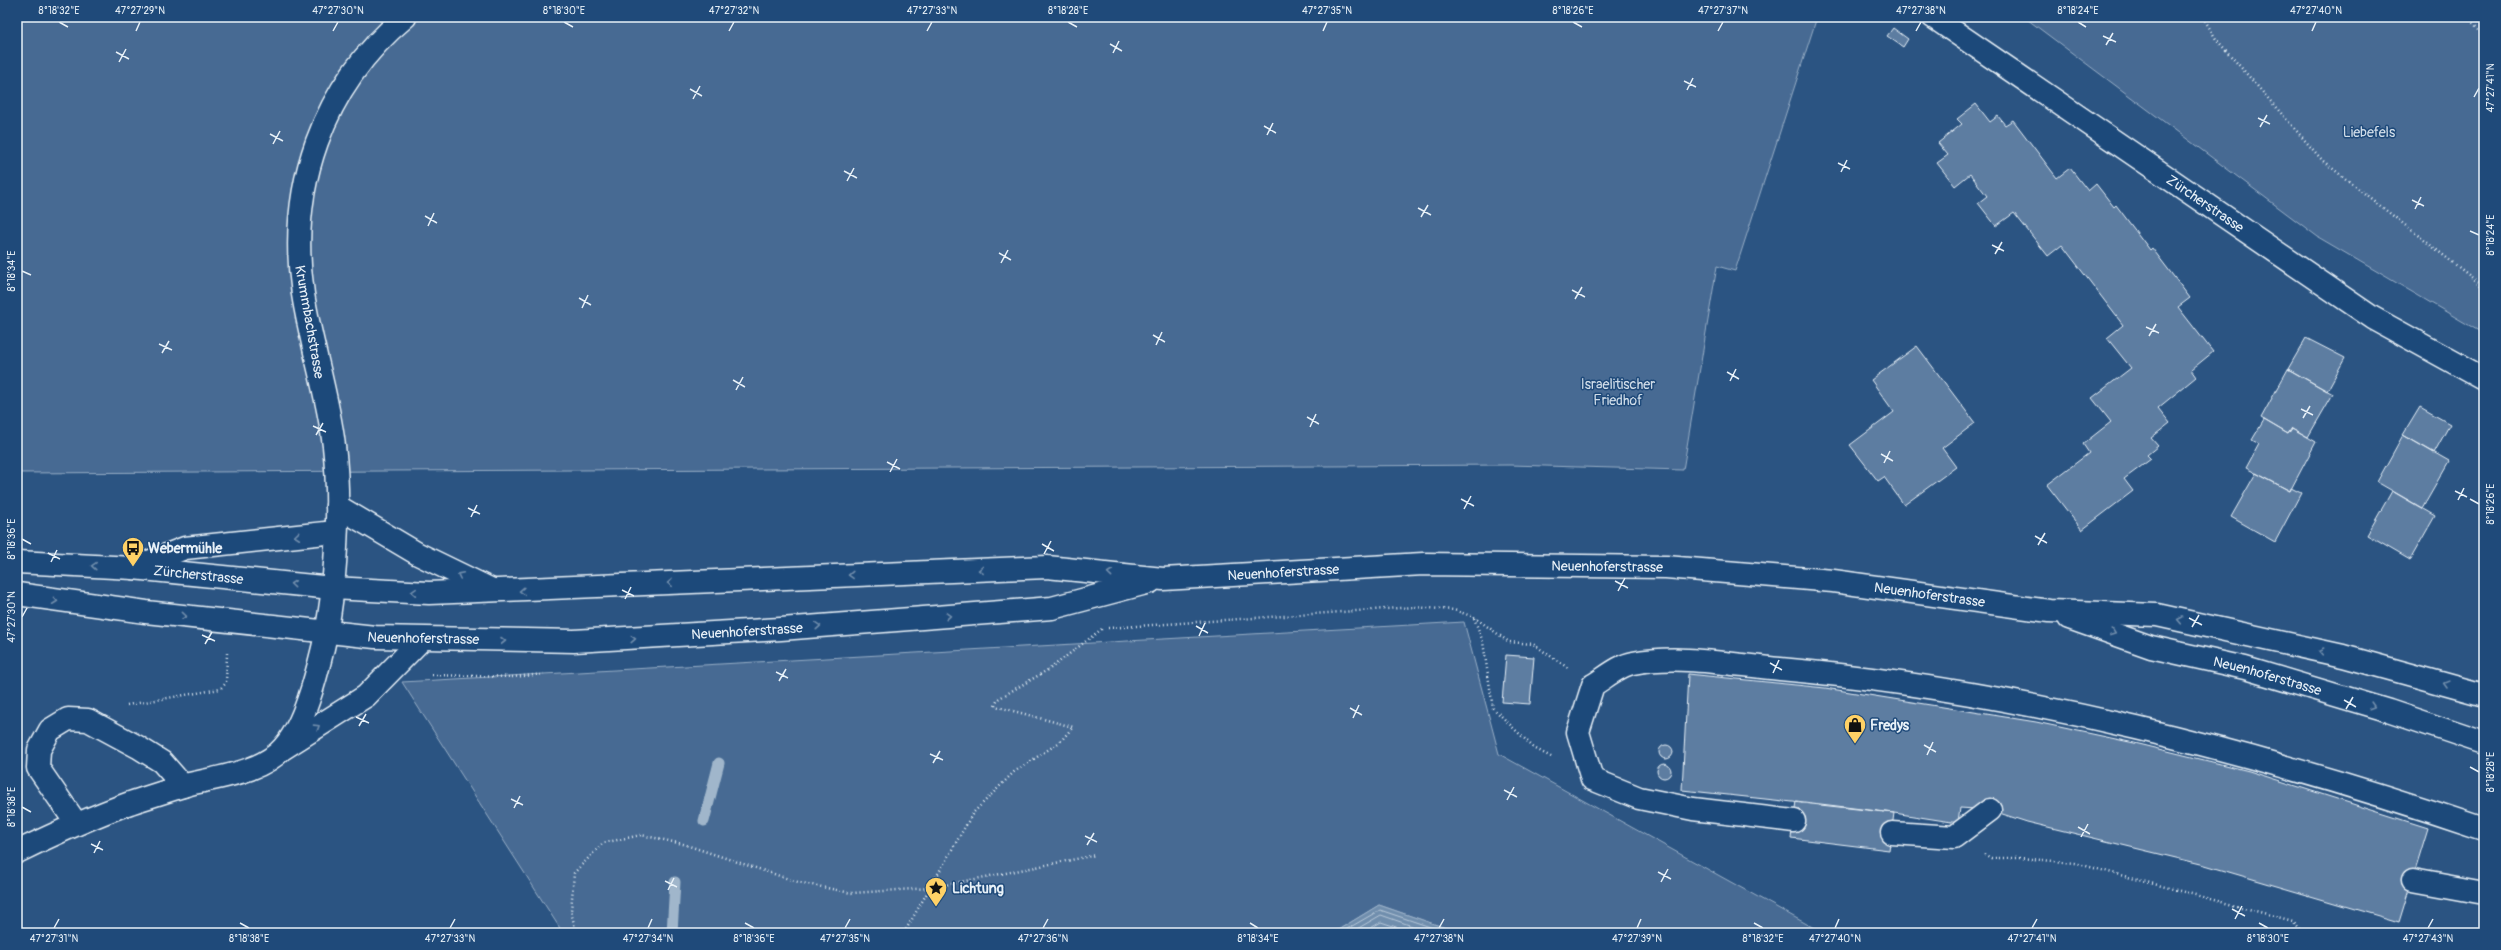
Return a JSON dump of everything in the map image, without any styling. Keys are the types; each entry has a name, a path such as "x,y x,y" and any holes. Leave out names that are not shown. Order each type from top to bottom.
{"main road":[{"name":"Krummbachstrasse","path":"326,633 332,588 337,506 334,444 309,325 299,266 301,210 312,154 332,105 346,80 363,59 405,17"},
{"name":"Zürcherstrasse","path":"1933,17 2373,318 2484,379"},
{"path":"337,506 418,554 495,592"},
{"path":"133,568 185,548 335,532"},
{"name":"Zürcherstrasse","path":"17,562 133,568 332,588"},
{"name":"Neuenhoferstrasse","path":"332,588 429,593 495,592 1047,567 1163,578 1423,564 1666,567 1833,581 2049,611 2157,615 2342,656 2484,695"},
{"name":"Neuenhoferstrasse","path":"326,633 422,640 574,641 666,637 1052,608 1163,578"},
{"path":"17,594 146,612 326,633 317,674 296,728 284,748"},
{"name":"Neuenhoferstrasse","path":"2049,611 2151,647 2245,668 2389,711 2484,743"},
{"path":"17,852 76,823 183,786 247,769 267,760 366,696 422,640"},
{"path":"1794,821 1693,809 1639,798 1592,779 1578,732 1593,684 1631,663 1676,660 1823,672 1986,697 2142,728 2261,759 2484,829"},
{"path":"76,823 38,768 39,750 50,730 68,719 88,720 138,747 162,762 183,786"},
{"path":"1892,833 1954,837 1990,810"},
{"path":"2413,880 2484,893"}],"path":[{"path":"2468,17 2484,33"},
{"path":"2203,18 2216,38 2324,161 2484,287"},
{"path":"904,933 973,813 1014,772 1060,742 1073,727 995,706 998,699 1051,668 1103,628 1415,607 1454,610 1474,617 1509,642 1533,644 1593,684"},
{"path":"1474,617 1483,642 1493,708 1534,748 1592,779"},
{"path":"135,702 220,689 226,683 227,653"},
{"path":"576,933 571,911 574,873 603,843 641,835 683,844 798,882 851,892 930,888 1096,855"},
{"path":"1954,837 1990,858 2021,858 2075,863 2293,921 2304,933"}],"green space":[{"name":"Israelitischer Friedhof","path":"17,17 1817,17 1735,271 1717,266 1683,470 1510,465 17,473"},
{"name":"Liebefels","path":"2024,17 2484,17 2484,334 2318,237"},
{"path":"1464,622 1499,754 1823,933 1460,933 1379,905 1333,933 563,933 402,682"}],"water":[{"path":"1379,905 1460,933 1333,933"}],"building":[{"path":"1893,28 1908,39 1903,47 1887,36"},
{"path":"1976,104 1990,122 1998,116 2005,125 2013,120 2057,178 2070,168 2088,191 2096,184 2114,207 2116,205 2150,250 2152,248 2190,298 2178,307 2213,352 2191,370 2196,377 2158,408 2170,423 2151,438 2158,446 2147,455 2151,459 2124,479 2133,491 2082,530 2047,485 2089,453 2083,444 2111,422 2092,398 2131,368 2107,338 2123,325 2062,245 2048,256 2014,213 1996,226 1978,203 1987,196 1970,174 1955,186 1937,163 1948,155 1938,143 1962,124 1957,119"},
{"path":"2306,338 2345,358 2327,391 2288,369"},
{"path":"1917,346 1975,423 1942,448 1956,467 1904,505 1884,477 1878,481 1850,445 1894,412 1871,380"},
{"path":"2288,369 2333,394 2308,437 2292,428 2288,434 2261,418"},
{"path":"2420,407 2450,424 2434,453 2403,435"},
{"path":"2264,420 2288,434 2292,428 2316,442 2290,491 2246,468 2259,444 2252,440"},
{"path":"2403,435 2449,461 2422,508 2377,482"},
{"path":"2256,473 2290,491 2291,488 2301,493 2275,542 2231,517"},
{"path":"2392,491 2435,516 2410,560 2367,535"},
{"path":"1506,655 1534,657 1530,704 1502,702"},
{"path":"1688,674 1825,688 2036,722 2139,744 2249,771 2428,828 2399,922 2205,865 2027,822 1990,810 1960,808 1958,823 1894,813 1682,790"},
{"path":"1666,745 1671,747 1673,752 1671,757 1666,759 1661,757 1659,752 1661,747"},
{"path":"1664,764 1669,766 1671,771 1669,776 1664,778 1659,776 1657,771 1659,766"},
{"path":"1796,801 1894,813 1889,850 1791,838"}],"waterway":[{"path":"704,821 719,763"},
{"path":"672,933 675,882"}],"place":[{"name":"Webermühle","path":"133,568"},
{"name":"Fredys","path":"1855,744"},
{"name":"Lichtung","path":"936,908"}]}
